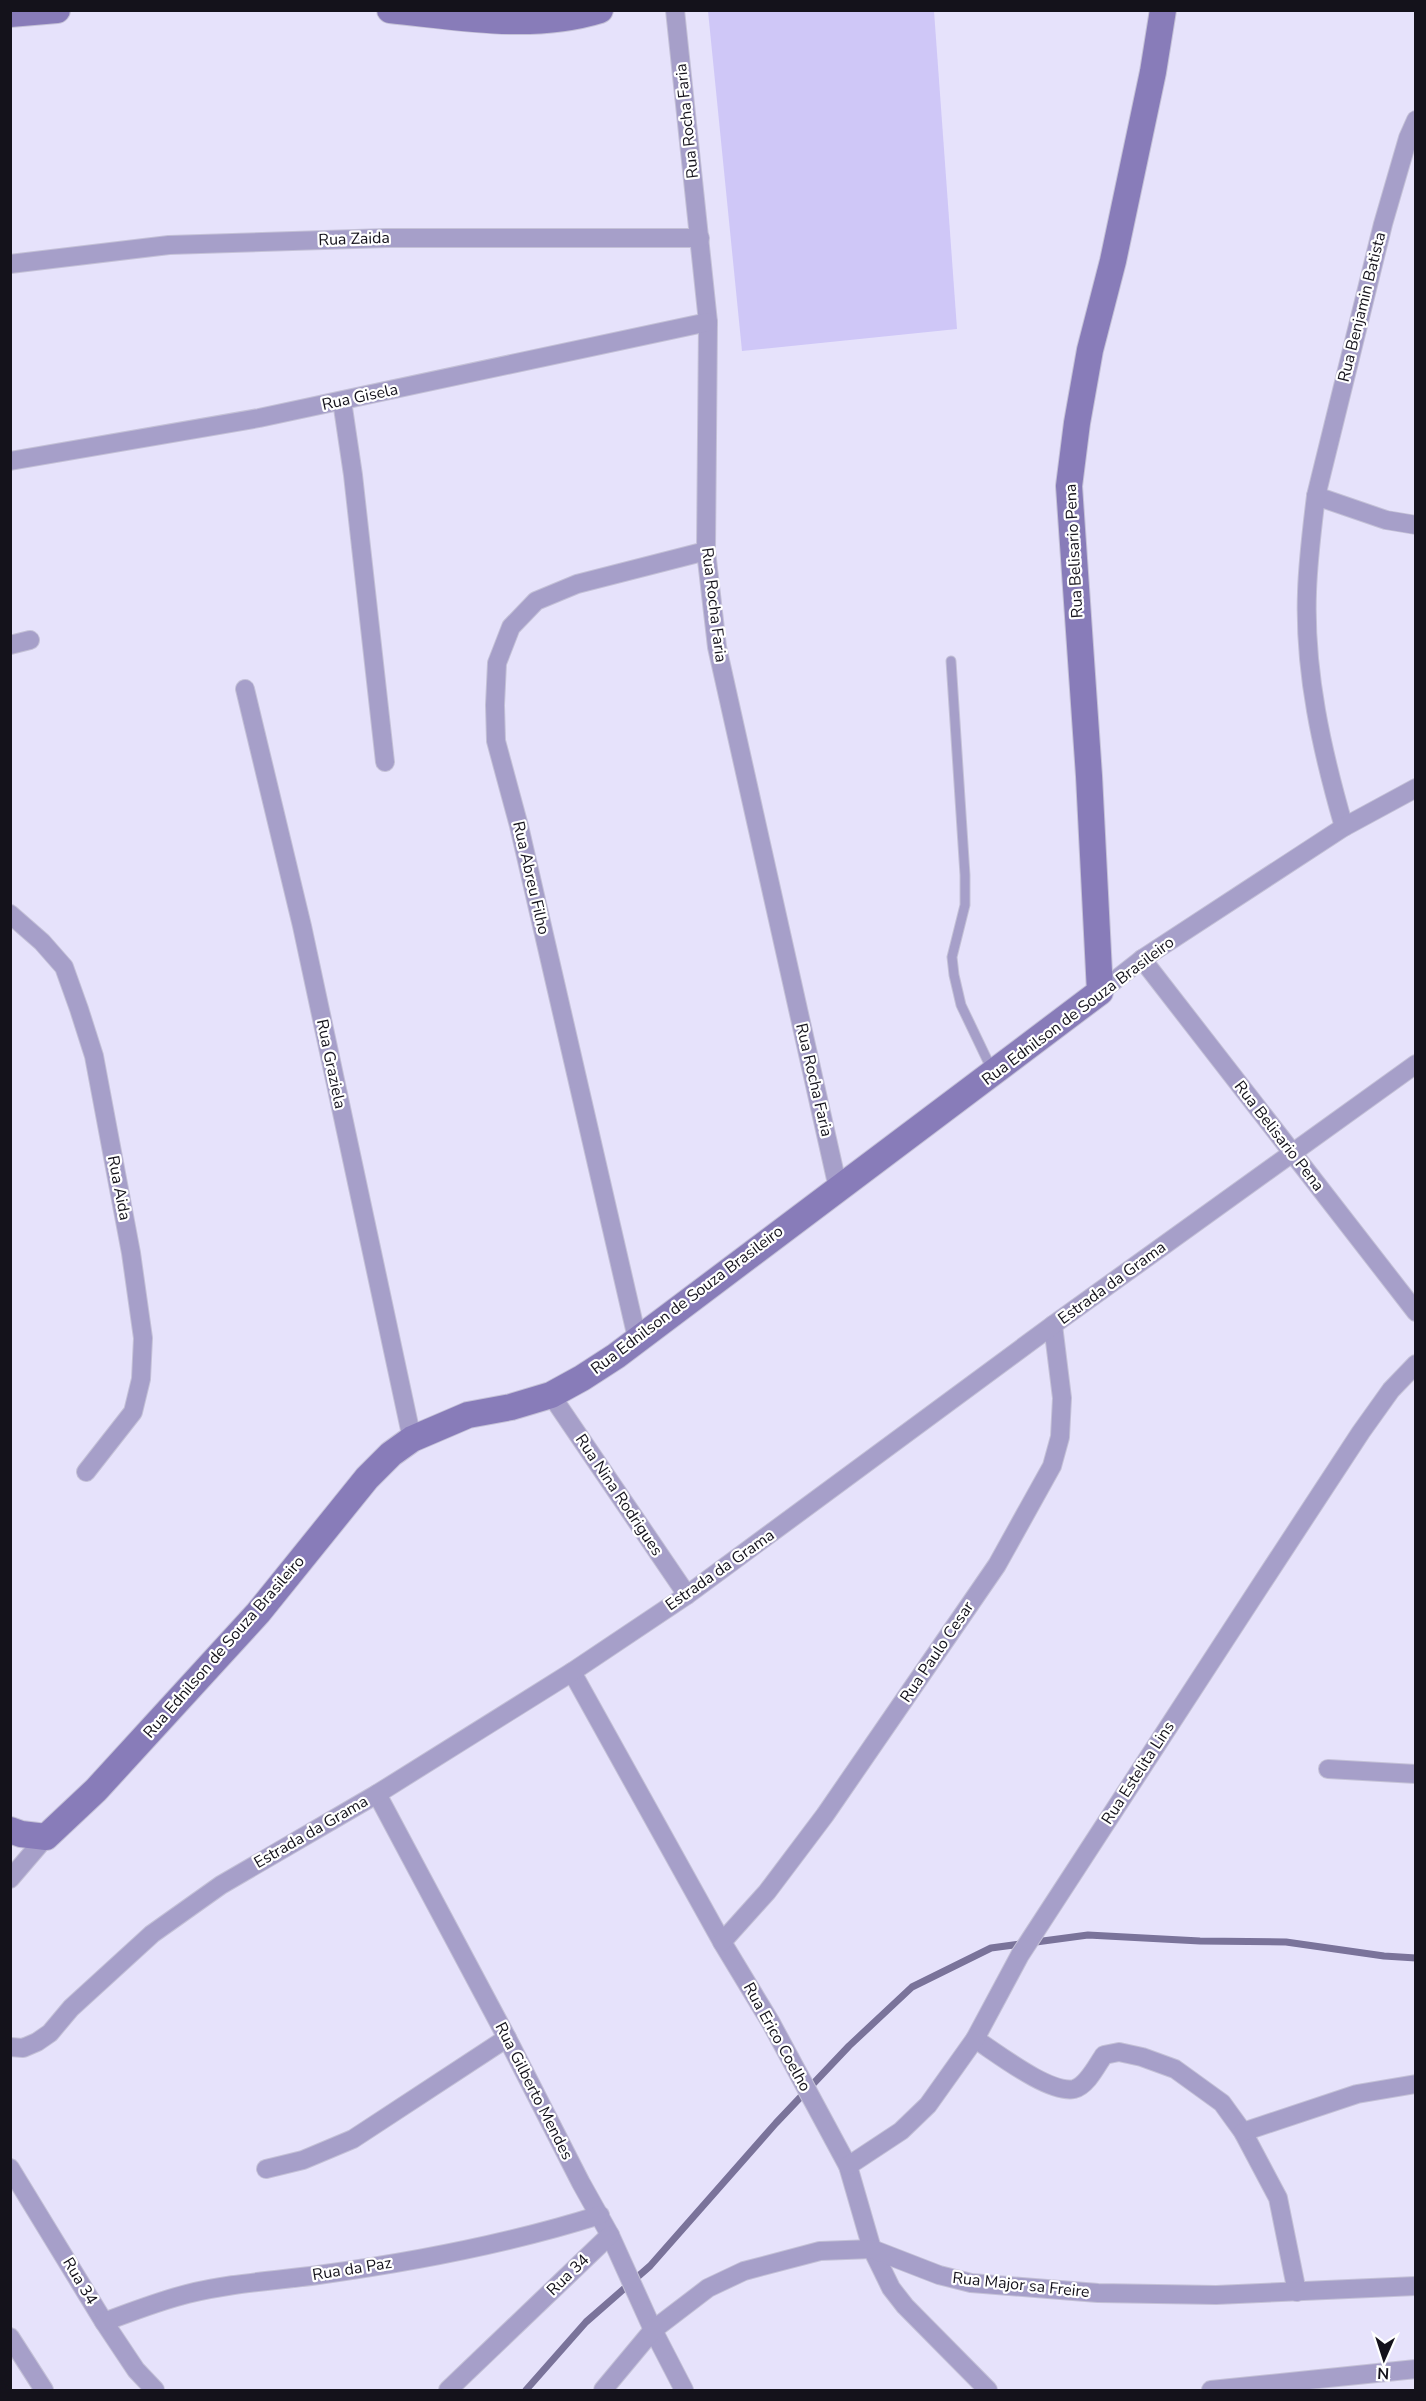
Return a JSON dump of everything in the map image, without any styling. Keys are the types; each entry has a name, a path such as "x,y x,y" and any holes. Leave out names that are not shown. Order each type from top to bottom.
{"street":[{"path":"10,14 57,10"},
{"path":"390,10 471,18 536,21 576,18 600,10"},
{"name":"Rua Rocha Faria","path":"675,10 708,322 706,551 717,647 838,1188"},
{"name":"Rua Belisario Pena","path":"1100,992 1089,776 1069,486 1090,350 1120,228 1153,72 1163,10"},
{"name":"Rua Benjamin Batista","path":"1344,827 1322,746 1309,661 1306,593 1316,496 1383,224 1408,138 1416,120"},
{"name":"Rua Zaida","path":"10,264 192,244 386,238 700,238"},
{"name":"Rua Gisela","path":"10,461 259,418 708,322"},
{"path":"342,401 384,762"},
{"path":"1316,496 1386,520 1416,525"},
{"name":"Rua Abreu Filho","path":"637,1338 519,826 496,741 497,663 511,627 536,601 577,584 706,551"},
{"path":"10,645 30,640"},
{"name":"Rua Graziela","path":"244,689 302,926 412,1439"},
{"name":"Rua Ednilson de Souza Brasileiro","path":"46,1837 96,1790 258,1613 367,1478 391,1454 412,1439 468,1415 511,1407 551,1395 582,1378 994,1074 1142,959 1344,827 1416,788"},
{"name":"Rua Aida","path":"10,914 42,942 64,966 79,1009 98,1079 131,1253 143,1338 141,1379 133,1412 86,1472"},
{"name":"Rua Belisario Pena","path":"1142,959 1416,1311"},
{"name":"Estrada da Grama","path":"10,2047 23,2048 50,2033 71,2008 152,1934 221,1885 378,1794 572,1672 687,1595 1053,1325 1416,1064"},
{"name":"Rua Paulo Cesar","path":"722,1942 767,1892 825,1815 997,1565 1052,1466 1060,1437 1062,1398 1053,1325"},
{"name":"Rua Estelita Lins","path":"848,2166 901,2131 928,2104 975,2039 1020,1955 1361,1432 1390,1390 1416,1364"},
{"name":"Rua Nina Rodrigues","path":"551,1395 687,1595"},
{"name":"Rua Erico Coelho","path":"572,1672 722,1942 771,2023 848,2166 872,2249 891,2288 905,2306 988,2391"},
{"path":"1328,1770 1416,1774"},
{"name":"Rua Gilberto Mendes","path":"378,1794 581,2183 600,2215 684,2391"},
{"path":"10,1830 46,1837 10,1879"},
{"path":"266,2169 303,2160 353,2139 507,2038"},
{"path":"975,2039 1042,2081 1061,2088 1075,2089 1085,2081 1104,2055 1119,2052 1142,2057 1175,2069 1222,2103 1243,2132 1278,2198 1296,2292"},
{"path":"1243,2132 1357,2094 1416,2084"},
{"name":"Rua 34","path":"10,2168 104,2322 136,2370 154,2391"},
{"name":"Rua da Paz","path":"104,2322 185,2295 221,2287 319,2275 423,2258 545,2233 600,2215"},
{"name":"Rua 34","path":"448,2391 610,2235"},
{"name":"Rua Major sa Freire","path":"603,2391 653,2330 708,2288 744,2271 820,2251 872,2249 939,2276 971,2283 1109,2293 1216,2295 1416,2286"},
{"path":"10,2337 44,2391"},
{"path":"1211,2391 1416,2368"},
{"path":"1342,2391 1370,2373"}],"lane":[{"path":"951,661 965,875 965,905 952,957 961,1005 994,1074"}],"shaded area":[{"path":"708,11 934,11 957,329 742,351"}],"waterway":[{"path":"526,2390 586,2322 650,2266 776,2123 849,2046 912,1987 991,1948 1088,1935 1200,1941 1286,1942 1384,1956 1416,1958"}]}
